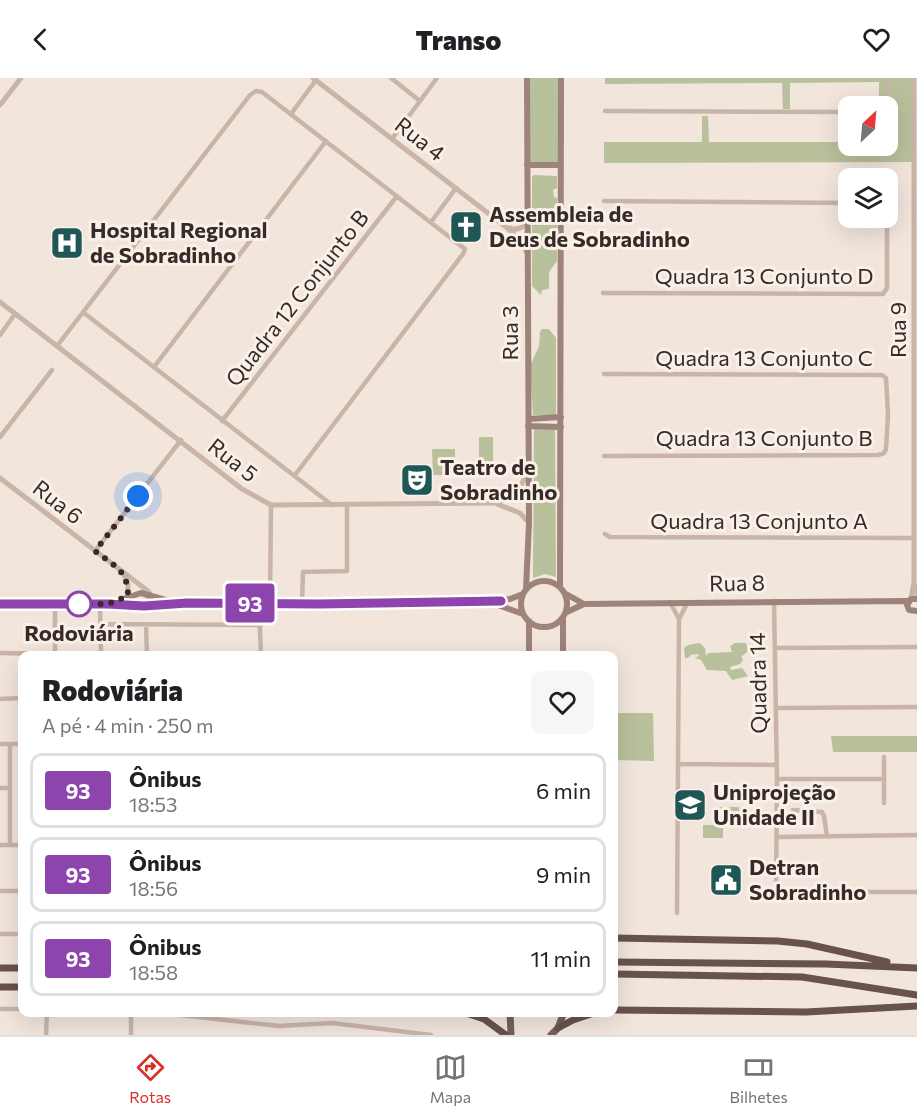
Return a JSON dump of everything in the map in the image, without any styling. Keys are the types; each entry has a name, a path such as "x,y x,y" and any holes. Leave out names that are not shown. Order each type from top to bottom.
{"highway":[{"path":"618,936 807,944 917,968"},
{"path":"618,962 904,966"},
{"path":"0,968 18,968"},
{"path":"618,974 802,977 917,995"},
{"path":"0,987 18,987"},
{"path":"618,1010 806,1012 917,1005"},
{"path":"480,1017 507,1034"},
{"path":"558,1028 582,1017"}],"main road":[{"name":"Rua 3","path":"525,591 529,523 526,78"},
{"path":"560,586 561,78"},
{"path":"527,165 561,165"},
{"path":"529,422 561,417"},
{"path":"529,422 561,427"},
{"path":"0,604 141,606 187,603 488,602 501,601 543,580 555,583 584,604"},
{"path":"523,614 521,600 525,591"},
{"path":"108,604 141,593 187,603"},
{"path":"488,602 523,614 529,621 542,628 557,624 563,619 567,612 566,593"},
{"name":"Rua 8","path":"567,612 584,604 912,600 911,611 917,611"},
{"path":"562,651 563,619"},
{"path":"529,621 529,651"},
{"path":"507,1034 509,1017"},
{"path":"551,1035 558,1028 562,1017"}],"street":[{"path":"0,105 21,78"},
{"path":"391,78 420,101"},
{"path":"392,138 437,78"},
{"path":"887,96 888,78"},
{"path":"291,114 315,79"},
{"name":"Rua 4","path":"315,79 506,227 519,239 528,255"},
{"name":"Rua 9","path":"912,600 916,334 915,83"},
{"path":"57,346 250,95 256,91 262,92 463,246 464,254 295,475"},
{"path":"604,111 838,112"},
{"path":"154,367 326,141"},
{"path":"431,222 456,188"},
{"name":"Quadra 12 Conjunto B","path":"222,421 397,196"},
{"path":"604,201 838,203"},
{"path":"506,227 517,230 522,228 528,220"},
{"name":"Quadra 13 Conjunto D","path":"603,293 883,294 887,288 887,228"},
{"name":"Rua 5","path":"0,302 242,489 271,505 493,503"},
{"path":"84,313 332,505"},
{"path":"0,335 15,314"},
{"path":"0,437 52,370"},
{"name":"Quadra 13 Conjunto C","path":"604,374 882,375 886,378 888,414"},
{"name":"Quadra 13 Conjunto B","path":"604,456 878,455 884,453 886,449 888,414"},
{"name":"Rua 6","path":"95,551 181,440"},
{"path":"493,503 510,499 516,494 528,471"},
{"name":"Rua 6","path":"0,478 150,594"},
{"path":"493,503 520,513 529,523"},
{"path":"270,603 271,505"},
{"path":"302,604 303,572 346,571 347,505"},
{"name":"Quadra 13 Conjunto A","path":"605,534 610,537 914,538"},
{"path":"124,573 128,584 128,596 141,606 149,599 150,594"},
{"name":"Quadra 14","path":"774,601 777,765 776,892 917,891"},
{"path":"670,602 679,617"},
{"path":"677,913 679,617 688,602"},
{"path":"259,603 261,651"},
{"path":"55,604 55,651"},
{"path":"100,604 101,651"},
{"path":"101,624 261,625"},
{"path":"146,625 147,651"},
{"path":"775,648 917,647"},
{"path":"0,653 18,654"},
{"path":"0,699 18,698"},
{"path":"776,708 917,707"},
{"path":"0,744 18,744"},
{"path":"10,744 10,845"},
{"path":"884,757 884,803"},
{"name":"Quadra 14","path":"678,764 777,765"},
{"path":"777,779 884,779"},
{"path":"0,788 10,788"},
{"path":"793,810 822,812 827,836"},
{"path":"777,837 917,835"},
{"path":"0,845 18,845"},
{"path":"0,891 18,891"},
{"path":"0,934 18,934"},
{"path":"0,1009 18,1009"},
{"path":"46,1035 47,1017"},
{"path":"131,1017 131,1035"},
{"path":"201,1017 279,1026 332,1023 431,1035"}],"green space":[{"path":"527,78 561,78 561,165 527,165"},
{"path":"605,78 914,78 914,162 604,163 604,142 702,142 702,116 708,116 709,142 838,142 838,156 898,156 898,96 879,96 879,82 790,83 790,109 783,109 782,83 605,84"},
{"path":"534,175 557,176 557,188 553,190 554,197 557,198 557,261 549,272 549,289 542,290 541,295 532,286 532,177"},
{"path":"542,329 549,329 556,338 556,415 533,415 530,366 539,346"},
{"path":"534,429 555,429 556,577 545,574 533,578"},
{"path":"479,437 493,437 493,463 479,462"},
{"path":"432,449 455,449 455,475 433,475"},
{"path":"700,643 705,648 706,657 708,653 732,652 730,646 735,643 746,643 748,651 741,657 743,660 740,664 730,667 731,670 742,668 748,676 732,680 726,671 707,670 701,660 695,658 699,656 698,654 685,658 684,648"},
{"path":"618,713 653,713 654,761 618,760"},
{"path":"831,736 917,736 917,752 833,752"},
{"path":"714,807 739,807 740,820 713,820"},
{"path":"703,825 723,825 723,838 703,838"}],"bus line":[{"name":"93","path":"0,604 144,606 187,603 319,604 501,601"}],"place":[{"name":"Assembleia de Deus de Sobradinho","path":"466,227"},
{"name":"Hospital Regional de Sobradinho","path":"67,243"},
{"name":"Teatro de Sobradinho","path":"417,480"},
{"name":"Rodoviária","path":"79,604"},
{"name":"Uniprojeção Unidade II","path":"690,805"},
{"name":"Detran Sobradinho","path":"726,880"}],"route":[{"path":"79,604 108,604 128,596 128,584 124,573 95,551 138,496"}]}
